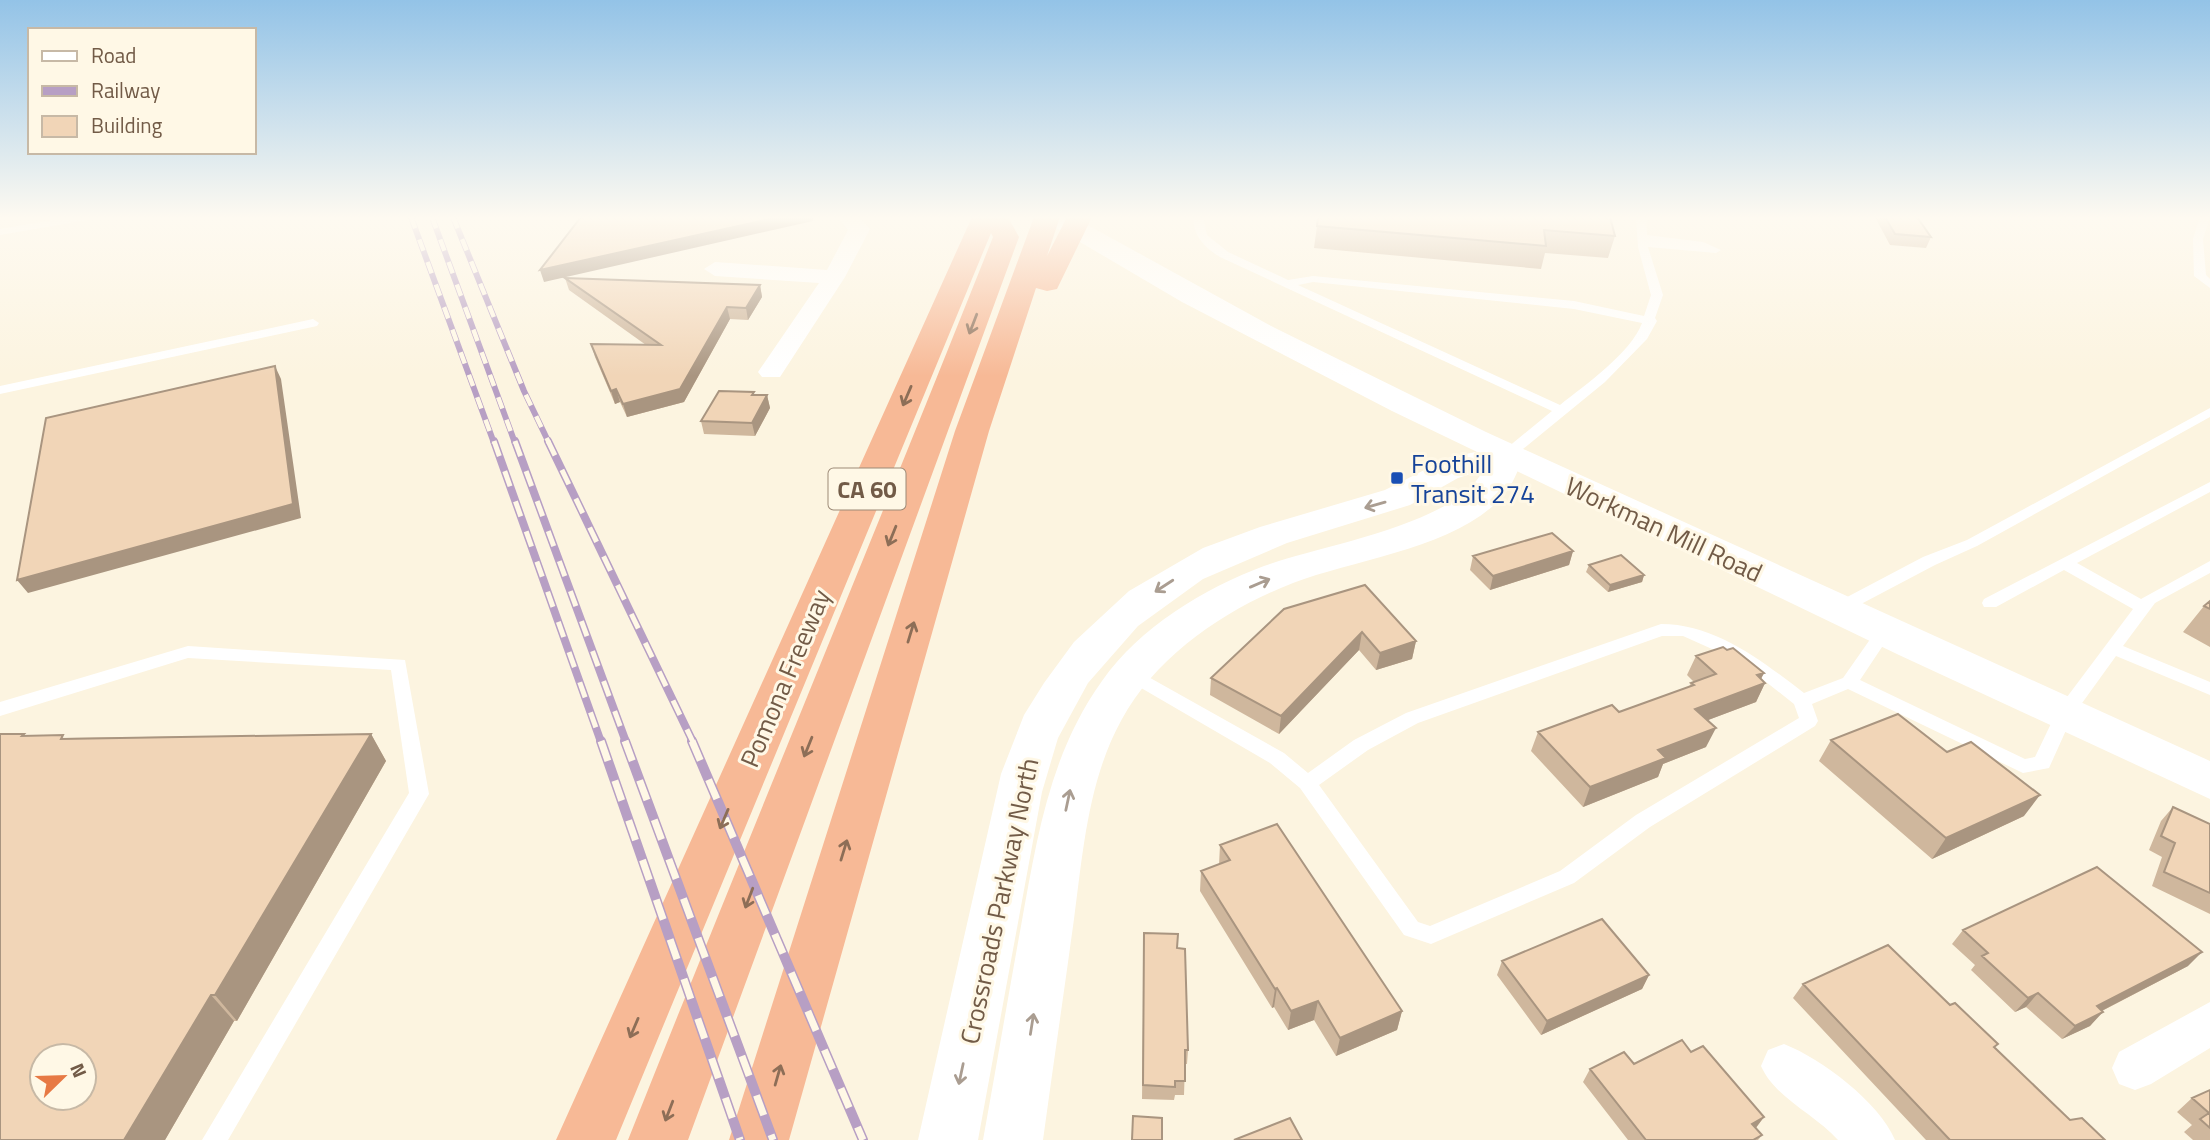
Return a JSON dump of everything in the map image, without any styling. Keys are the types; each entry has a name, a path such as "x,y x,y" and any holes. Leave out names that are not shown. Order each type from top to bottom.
{"highway":[{"name":"Pomona Freeway","path":"593,1123 751,756 993,270"},
{"path":"658,1140 782,812 997,270"},
{"path":"759,1140 824,915 972,431 1003,270"}],"street":[{"path":"735,270 834,276"},
{"path":"771,372 837,270"},
{"name":"Workman Mill Road","path":"1146,270 1282,346 1507,455 2210,781"},
{"name":"Crossroads Parkway North","path":"1013,1140 1068,792 1103,713 1130,674 1197,616 1237,592 1318,561 1427,528 1461,512 1490,490 1507,455"},
{"name":"Crossroads Parkway North","path":"948,1140 1018,800 1036,738 1063,686 1090,651 1125,615 1163,586 1204,563 1256,540 1392,500 1420,488 1448,470 1507,455"},
{"path":"2135,1069 2210,1023"},
{"path":"1784,1066 1844,1111 1871,1140"}],"lane":[{"path":"1258,270 1562,411"},
{"path":"1507,455 1630,352 1651,321 1657,295 1650,270"},
{"path":"2200,270 2200,276 2210,285"},
{"path":"1285,285 1313,279 1597,308 1651,321"},
{"path":"0,390 313,323"},
{"path":"1837,610 1929,561 1972,543 2210,412"},
{"path":"1990,603 2210,486"},
{"path":"2064,563 2143,607"},
{"path":"1849,682 2023,766 2042,763 2064,714 2149,599 2210,566"},
{"path":"1130,674 1277,758 1307,783 1411,929 1431,935 1567,877 1643,821 1809,721 1802,701 1747,658 1685,630 1661,630 1412,718 1361,745 1307,783"},
{"path":"1802,701 1849,682 1884,632"},
{"path":"2113,648 2210,689"},
{"path":"0,709 188,652 399,664 419,794 214,1140"}],"building":[{"path":"565,278 760,285 746,308 727,307 680,389 623,404 616,389 611,391 591,344 661,345"},
{"path":"275,366 293,504 17,580 46,418"},
{"path":"719,391 767,395 752,423 701,421"},
{"path":"1552,533 1573,551 1493,576 1473,556"},
{"path":"1621,555 1644,575 1610,585 1589,565"},
{"path":"1365,585 1416,641 1380,653 1362,632 1281,716 1211,678 1284,609"},
{"path":"1723,647 1727,650 1733,648 1764,673 1757,675 1765,683 1695,709 1716,728 1658,750 1666,758 1590,787 1538,732 1612,705 1619,712 1694,685 1691,683 1716,674 1696,656"},
{"path":"1898,714 1947,752 1971,742 2040,795 1946,838 1831,740"},
{"path":"0,734 63,735 61,739 371,734 215,995 211,995 124,1140 0,1140"},
{"path":"2173,807 2210,824 2210,893 2164,872 2175,843 2161,836"},
{"path":"1277,824 1402,1011 1340,1038 1318,1001 1291,1011 1277,988 1275,989 1201,871 1230,860 1220,845"},
{"path":"2097,867 2202,952 2097,1006 2103,1012 2075,1026 2038,993 2028,998 1982,956 1988,953 1963,930"},
{"path":"1602,919 1649,975 1547,1021 1502,961"},
{"path":"1144,933 1178,934 1177,948 1185,949 1188,1050 1185,1050 1185,1081 1175,1081 1175,1087 1143,1085"},
{"path":"1888,945 1950,1005 1955,1003 1998,1044 1994,1047 2070,1120 2082,1118 2105,1140 1950,1140 1803,984"},
{"path":"1682,1040 1691,1052 1703,1046 1764,1117 1752,1124 1762,1135 1753,1140 1646,1140 1590,1069 1624,1052 1634,1064"},
{"path":"2210,1090 2210,1128 2200,1119 2209,1113 2192,1098"},
{"path":"1133,1116 1162,1118 1162,1140 1132,1140"},
{"path":"1290,1118 1302,1140 1234,1140"}],"railway":[{"path":"431,270 494,443"},
{"path":"452,270 515,443"},
{"path":"475,270 524,391 549,443"},
{"path":"494,441 601,742"},
{"path":"515,441 626,742"},
{"path":"548,441 693,742"},
{"path":"601,741 740,1140"},
{"path":"625,741 773,1140"},
{"path":"692,741 863,1140"}],"place":[{"name":"Foothill Transit 274","path":"1397,478"}]}
